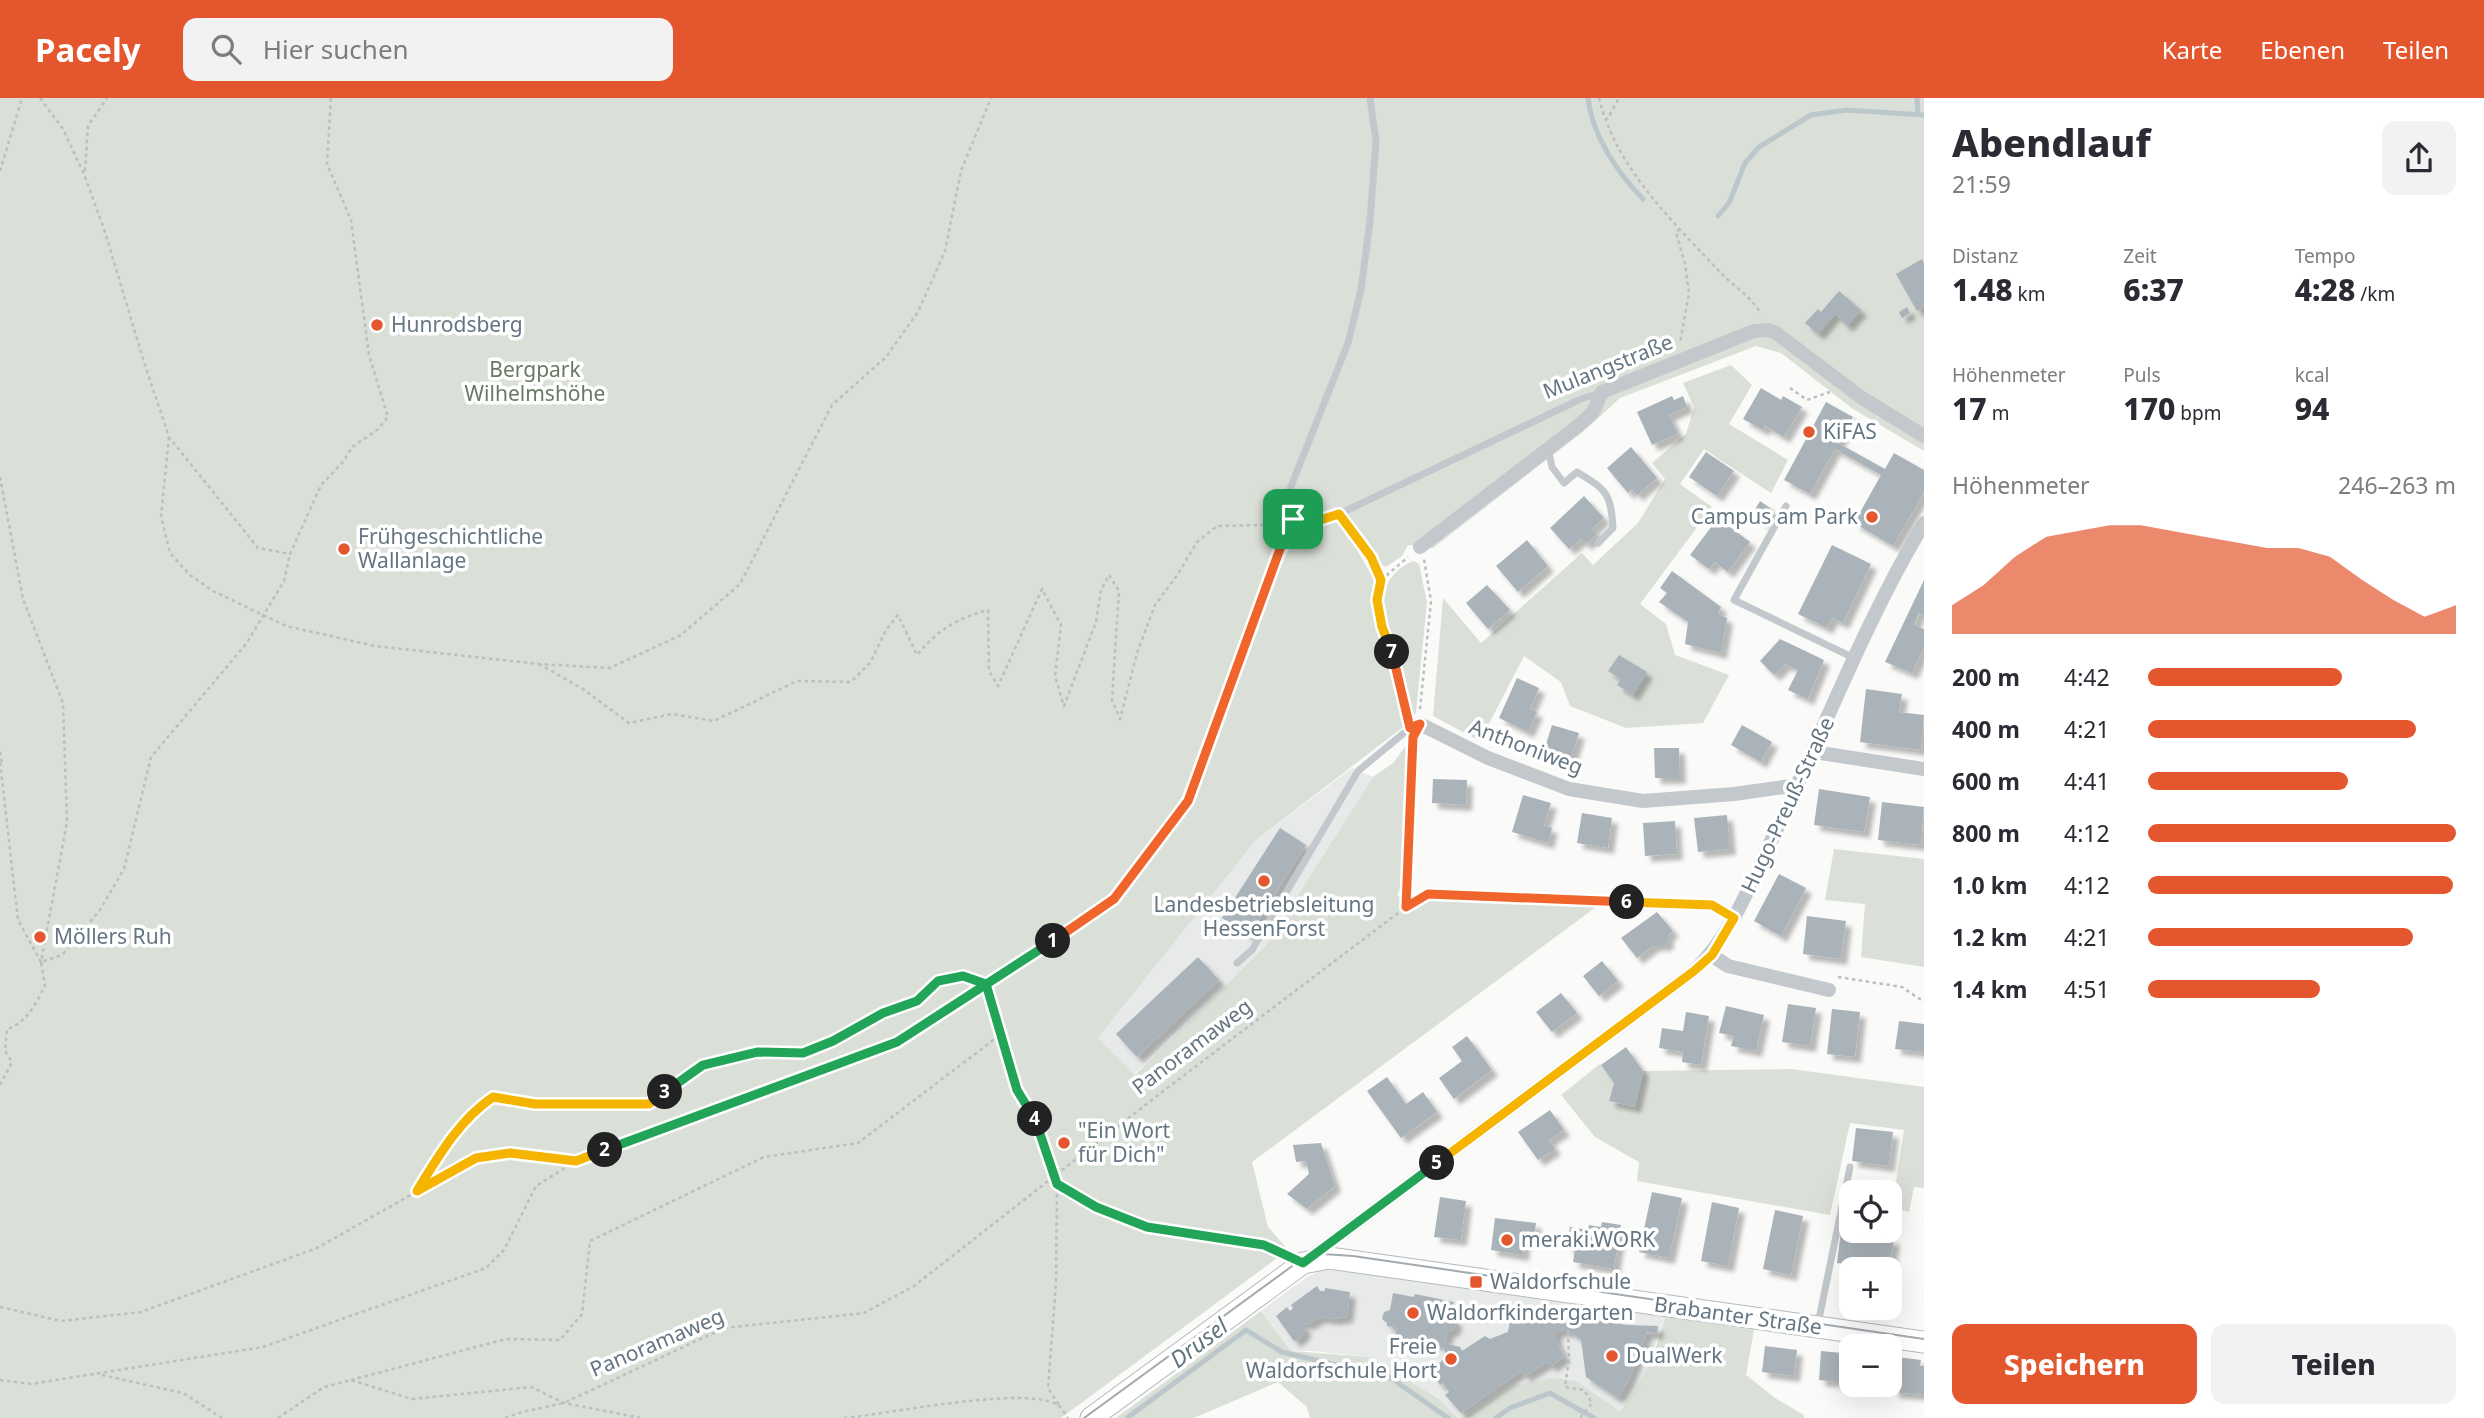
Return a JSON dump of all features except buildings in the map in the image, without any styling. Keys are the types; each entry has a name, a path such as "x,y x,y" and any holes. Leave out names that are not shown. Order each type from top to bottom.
{"street":[{"name":"Mulangstraße","path":"1602,392 1754,331 1769,330"},
{"path":"1769,330 1776,332 1862,398 1924,436"},
{"path":"1420,547 1593,412 1602,392"},
{"name":"Hugo-Preuß-Straße","path":"1091,1418 1303,1263 1712,955 1734,918 1904,556 1924,523"},
{"name":"Anthoniweg","path":"1415,726 1569,789 1643,801 1734,794 1798,785"},
{"path":"1814,752 1924,769"},
{"path":"1712,955 1728,966 1832,984"},
{"name":"Brabanter Straße","path":"1303,1263 1329,1258 1341,1259 1924,1342"}],"lane":[{"path":"1293,519 1286,499 1348,343 1361,290 1376,141 1370,98"},
{"name":"Mulangstraße","path":"1293,519 1317,521 1339,514 1581,399 1602,392"},
{"path":"1548,448 1552,467 1564,482 1577,472 1595,483 1611,501 1613,528 1598,543"},
{"path":"1786,506 1734,600 1856,659"},
{"name":"Panoramaweg","path":"1237,963 1252,950 1358,771 1415,726"},
{"path":"1817,1327 1850,1167"}],"path":[{"path":"0,172 22,98"},
{"path":"40,98 63,129 84,174 104,229 169,438 258,548 290,554"},
{"path":"84,174 88,126 107,98"},
{"path":"41,962 62,955 100,910 124,869 151,757 246,644 284,581 290,554 320,485 344,461 352,447 377,430 388,417 369,355 351,220 327,163 331,98"},
{"path":"169,438 161,516 170,553 190,575 213,591 286,626 375,646 538,664 610,668 681,635 740,584 832,405 886,357 918,312 945,251 961,172 991,98"},
{"path":"1600,98 1605,120 1629,166 1680,229 1758,309 1769,330"},
{"path":"1605,120 1619,98"},
{"path":"1680,229 1676,232 1685,264 1689,293 1679,350 1683,360"},
{"path":"1790,388 1807,400 1829,394"},
{"path":"0,477 23,599 63,703 67,822 41,962"},
{"path":"538,664 583,689 629,723 672,714 714,721 797,681 851,682 870,663 886,630 898,615 917,655 929,640 962,617 988,610 989,671 999,686 1042,589 1061,625 1055,676 1064,706 1096,622 1101,590 1109,575 1119,591 1112,700 1120,719 1137,653 1156,605 1197,542 1217,526 1264,525 1288,510"},
{"path":"1339,514 1371,557 1381,580 1377,600 1382,627 1396,662 1415,726 1406,907"},
{"path":"0,1380 31,1384 263,1347 486,1268 504,1250 536,1186 576,1161 897,1042 1043,948 1114,899 1188,801 1293,519"},
{"path":"1381,580 1420,547 1426,562 1431,601 1420,709"},
{"path":"0,752 18,920 41,962 45,986 18,1026 7,1029 5,1051 12,1062 0,1085"},
{"name":"Panoramaweg","path":"505,1418 564,1402 724,1328 864,1313 914,1286 1054,1175 1406,907 1428,894 1712,905 1734,918"},
{"path":"417,1191 476,1108 493,1097 535,1104 649,1104 703,1065 757,1052 803,1053 833,1041 883,1013 917,1001 938,981 963,976 986,984"},
{"path":"986,984 1017,1090 1035,1116 1057,1184 1056,1283 1048,1388 1068,1418"},
{"path":"1832,984 1902,987 1924,1002"},
{"path":"278,1418 324,1387 506,1339 560,1340 582,1314 590,1241 764,1157 858,1143 1000,1035"},
{"path":"0,1307 61,1321 141,1312 317,1248 476,1158 510,1153 576,1161"},
{"path":"1057,1184 1096,1207 1147,1227 1264,1245 1303,1263"},
{"path":"1567,1332 1569,1359 1564,1387 1584,1390 1592,1403 1580,1418"},
{"path":"98,1375 183,1393 222,1418"},
{"path":"351,1380 412,1399 531,1387 564,1402 641,1418"},
{"path":"844,1418 976,1400 1029,1398 1059,1405"}],"shaded area":[{"path":"1352,768 1373,777 1266,945 1134,1075 1098,1038 1256,840"},
{"path":"1335,1270 1665,1317 1647,1369 1620,1411 1576,1381 1513,1385 1463,1418 1458,1418 1439,1399 1370,1357 1291,1351 1261,1311 1307,1277 1320,1271"}],"green space":[{"name":"Bergpark Wilhelmshöhe","path":"0,98 1924,98 1924,451 1853,409 1781,353 1756,346 1620,398 1585,430 1433,548 1408,545 1402,556 1386,567 1364,540 1350,538 1375,581 1376,590 1384,590 1392,576 1404,565 1414,561 1419,564 1427,602 1416,712 1411,721 1256,840 1098,1038 1135,1075 1266,945 1373,777 1393,763 1405,747 1409,750 1400,889 1397,896 1596,907 1252,1162 1268,1227 1288,1250 1061,1418 0,1418","holes":["1266,523 1292,531 1320,535 1295,538 1281,565 1272,563 1278,535 1275,528"]},
{"path":"1731,365 1752,385 1729,424 1788,460 1771,493 1704,449 1680,484 1712,507 1640,604 1666,624 1675,655 1729,675 1703,723 1626,728 1570,706 1561,682 1524,656 1480,741 1433,716 1443,598 1481,643 1582,553 1593,565 1638,523 1665,479 1652,463 1686,434 1694,407 1683,383"},
{"path":"1834,849 1924,859 1924,967 1861,957 1865,904 1825,900"},
{"path":"1600,1064 1614,1083 1609,1101 1634,1107 1643,1071 1791,1069 1924,1087 1924,1188 1914,1187 1909,1212 1902,1210 1902,1180 1896,1180 1904,1130 1850,1123 1830,1215 1637,1181 1639,1162 1595,1137 1561,1095"},
{"path":"1261,1311 1291,1351 1370,1357 1439,1399 1458,1418 1310,1418 1307,1407 1278,1382 1194,1418 1116,1418"},
{"path":"1665,1317 1754,1330 1746,1375 1775,1398 1804,1415 1804,1418 1463,1418 1513,1385 1553,1378 1576,1381 1620,1411 1648,1366"}],"waterway":[{"path":"1588,98 1590,112 1607,152 1643,199"},
{"path":"1917,98 1918,115"},
{"path":"1718,216 1729,203 1745,163 1759,147 1811,115 1847,110 1924,115"},
{"name":"Drusel","path":"1127,1418 1246,1330 1282,1352 1391,1378 1448,1418"},
{"name":"Drusel","path":"1496,1418 1510,1408 1550,1393 1594,1418"}],"tram line":[{"path":"1084,1418 1299,1261 1323,1254 1353,1256 1924,1339"}],"place":[{"name":"Hunrodsberg","path":"377,325"},
{"name":"KiFAS","path":"1809,432"},
{"name":"Campus am Park","path":"1872,517"},
{"name":"Frühgeschichtliche Wallanlage","path":"344,549"},
{"name":"Landesbetriebsleitung HessenForst","path":"1264,881"},
{"name":"Möllers Ruh","path":"40,937"},
{"name":"\"Ein Wort für Dich\"","path":"1064,1143"},
{"name":"meraki.WORK","path":"1507,1240"},
{"name":"Waldorfschule","path":"1476,1282"},
{"name":"Waldorfkindergarten","path":"1413,1313"},
{"name":"DualWerk","path":"1612,1356"},
{"name":"Freie Waldorfschule Hort","path":"1451,1359"}],"route":[{"path":"1293,519 1188,801 1114,899 1043,948 986,984 897,1042 576,1161 510,1153 476,1158 417,1191 441,1152 476,1108 493,1097 535,1104 649,1104 703,1065 757,1052 803,1053 833,1041 883,1013 917,1001 938,981 963,976 986,984 1017,1090 1035,1116 1057,1184 1096,1207 1147,1227 1264,1245 1303,1263 1712,955 1734,918 1712,905 1428,894 1406,907 1413,737 1420,724 1410,728 1396,662 1382,627 1377,600 1381,580 1371,557 1339,514 1317,521 1293,519"}]}
